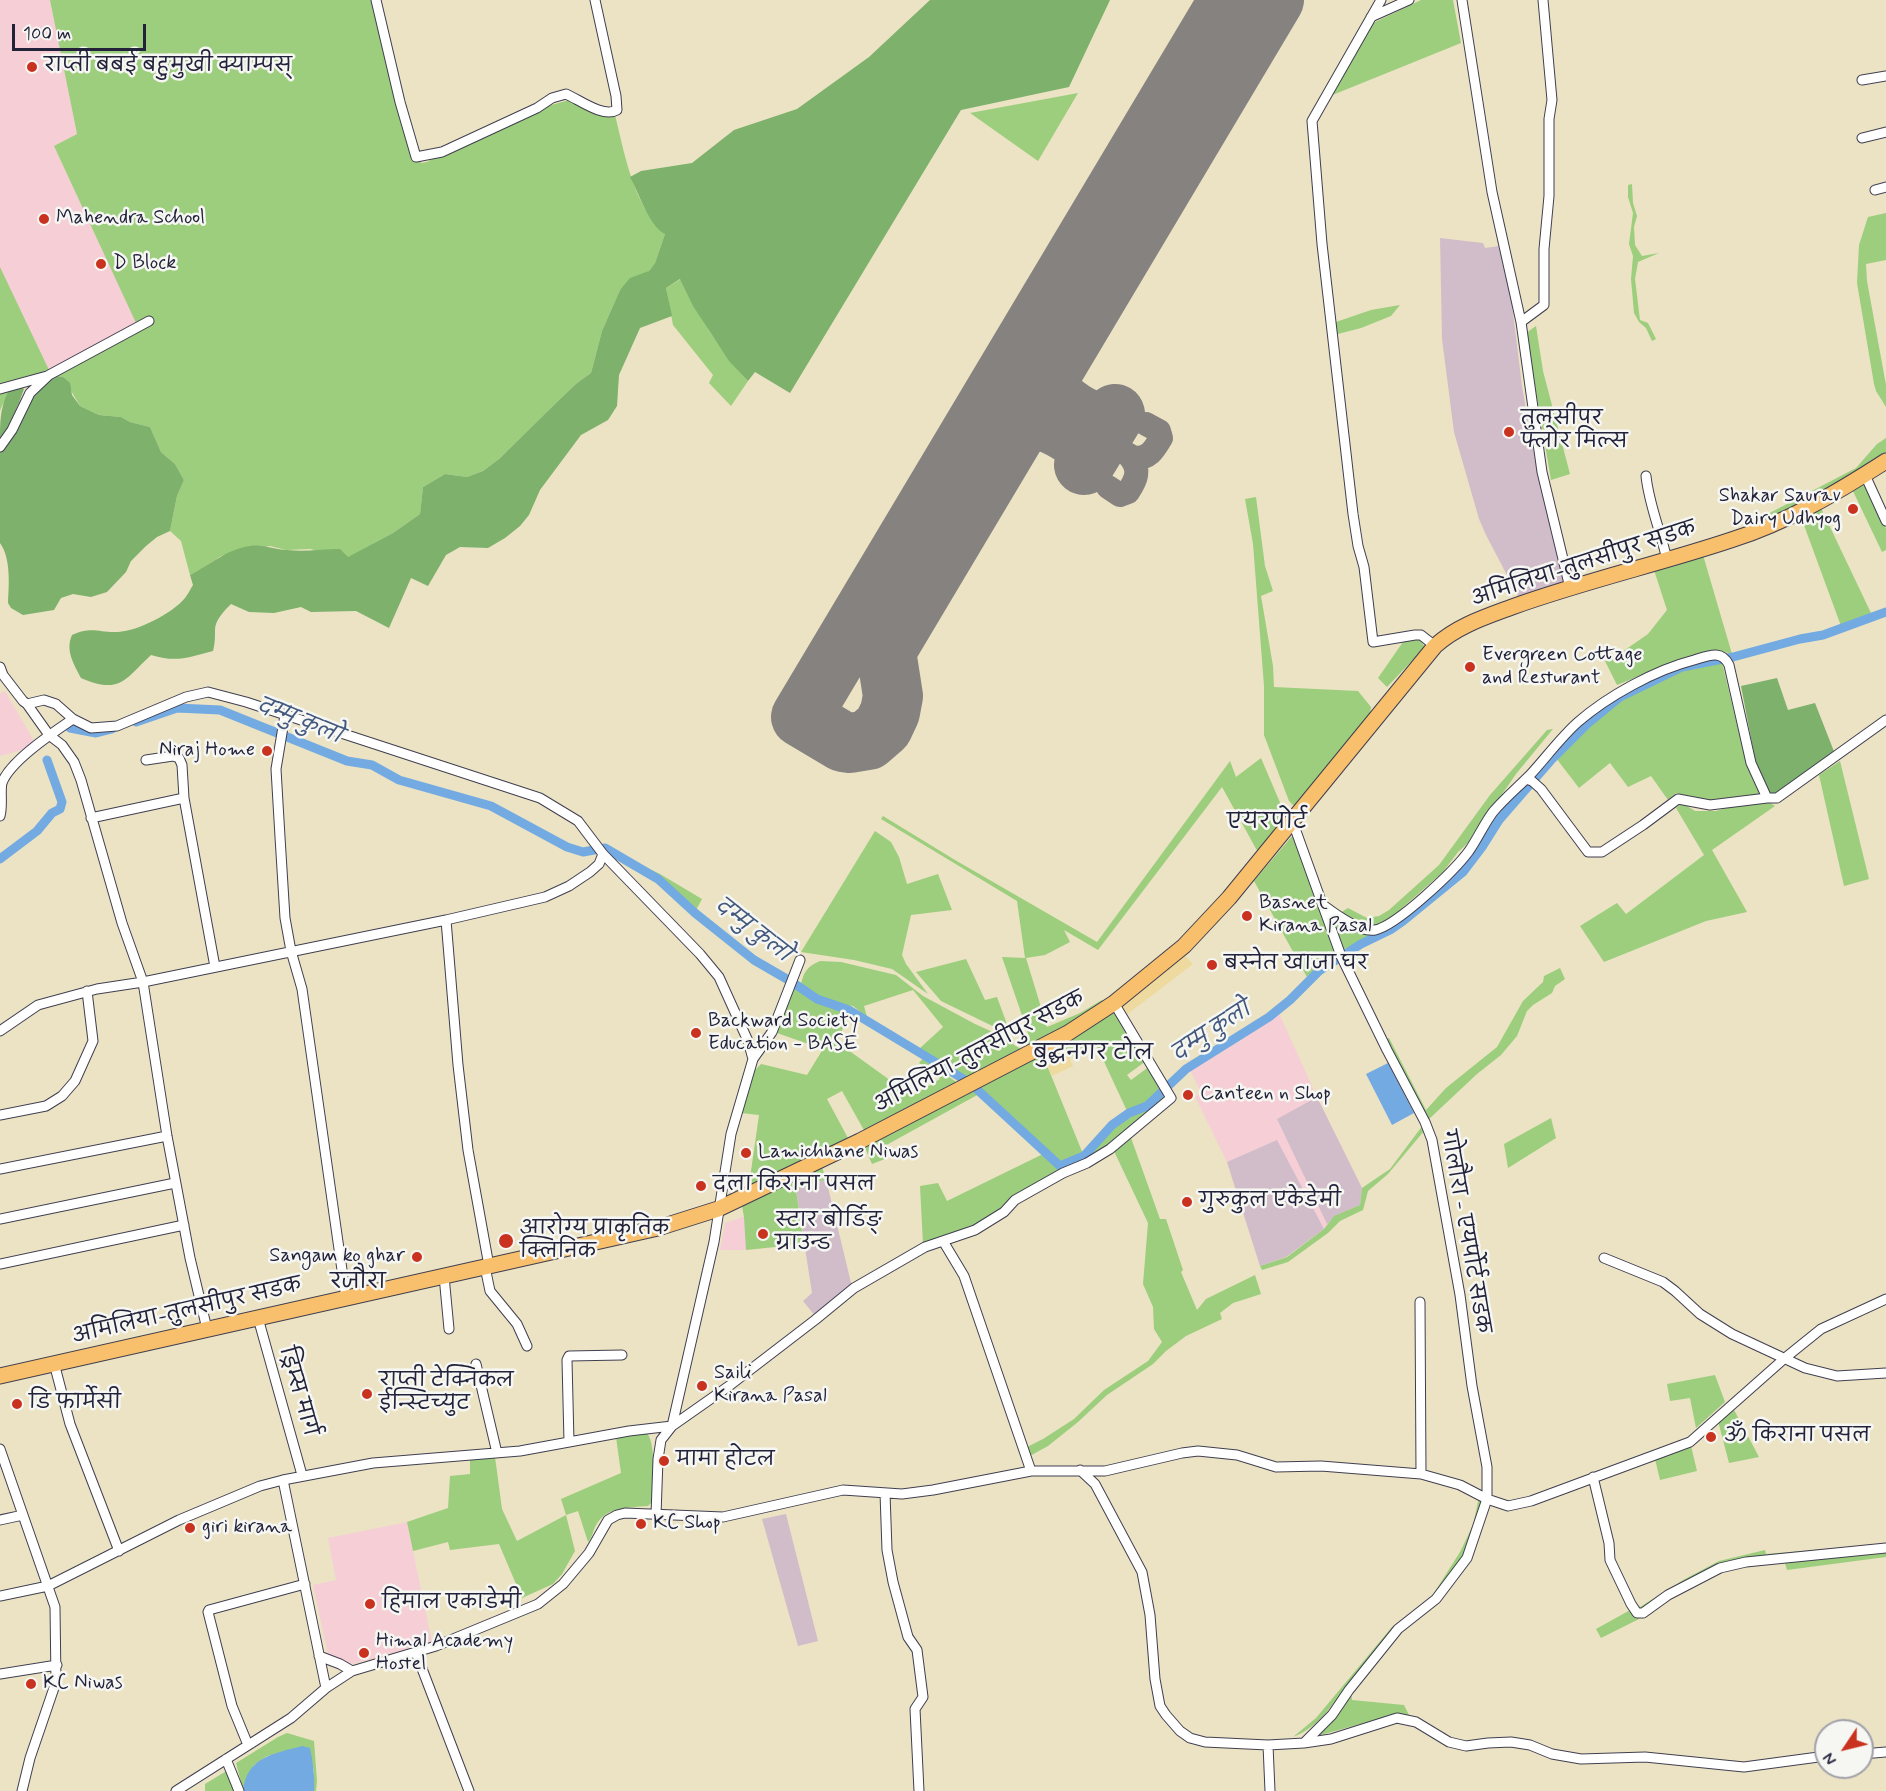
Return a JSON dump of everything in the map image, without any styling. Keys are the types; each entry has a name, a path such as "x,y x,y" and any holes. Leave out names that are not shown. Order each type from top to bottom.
{"main road":[{"name":"अमिलिया-तुलसीपुर सडक","path":"0,1376 658,1228 718,1209 860,1141 1068,1033 1114,1003 1184,946 1229,898 1435,646 1451,633 1468,624 1541,597 1667,560 1767,527 1865,475 1886,461"}],"street":[{"path":"376,0 400,102 416,157 442,152 566,94 582,100 595,109 609,113 617,111 614,86 595,0"},
{"path":"1381,0 1312,121 1322,244 1353,514 1364,567 1373,642 1421,635 1435,646"},
{"path":"1371,17 1409,0"},
{"path":"1462,0 1492,192 1521,322 1542,472 1570,588"},
{"path":"1521,322 1544,305 1544,249 1549,196 1549,119 1552,100 1543,0"},
{"path":"1862,80 1886,76"},
{"path":"1862,138 1886,132"},
{"path":"1875,189 1886,187"},
{"path":"0,389 49,375 149,321"},
{"path":"0,447 12,430 30,393 49,375"},
{"path":"1865,475 1886,520"},
{"path":"1646,476 1648,496 1661,533 1667,560"},
{"path":"1323,905 1340,917 1368,930 1382,928 1432,889 1468,852 1493,812 1578,722 1617,693 1681,663 1718,654 1726,658 1730,664 1751,763 1767,798"},
{"path":"0,667 3,675 49,735 62,745 74,762 81,780 122,923 143,982 175,1182 207,1329"},
{"path":"27,704 44,700 51,702 73,719 92,728 117,726 186,697 208,692 540,798 578,821 603,854 700,954 719,977 748,1041 753,1059"},
{"path":"285,715 276,769 285,918 291,951 302,989 346,1298"},
{"path":"0,816 1,785 6,775 14,765 49,735 73,719"},
{"path":"1526,779 1541,789 1588,852 1602,852 1678,799 1710,806 1777,798 1886,720"},
{"path":"146,760 173,756 179,758 182,765 184,798 215,967"},
{"path":"92,818 184,798"},
{"name":"गोलौरा - एयर्पोर्ट सडक","path":"1292,820 1341,956 1432,1140 1460,1295 1472,1386 1487,1467 1487,1499 1467,1558 1436,1599 1398,1629 1332,1715 1304,1743"},
{"path":"0,1030 38,1005 87,991 143,982 446,920 545,897 569,886 590,872 599,864 603,854"},
{"path":"446,920 466,1140 490,1291 517,1324 527,1346"},
{"path":"656,1515 660,1450 662,1440 672,1425 714,1242 731,1134 753,1059 772,1032 800,960"},
{"path":"0,1115 46,1106 62,1096 75,1081 93,1041 87,991"},
{"path":"0,1596 48,1586 179,1520 260,1486 283,1480 373,1463 520,1451 672,1425 729,1386 854,1288 925,1247 975,1230 1004,1212 1015,1200 1063,1173 1087,1163 1110,1149 1171,1098 1114,1003"},
{"path":"0,1169 167,1136"},
{"path":"0,1219 175,1182"},
{"path":"0,1264 184,1225"},
{"path":"943,1241 964,1276 1031,1471"},
{"path":"1604,1258 1663,1282 1700,1314 1732,1334 1805,1368 1837,1376 1886,1373"},
{"path":"444,1276 449,1329"},
{"path":"176,1791 291,1718 326,1688 352,1671 416,1653 546,1599 563,1584 589,1553 604,1525 612,1517 625,1513 723,1517 843,1490 902,1494 1031,1471 1105,1471 1198,1451 1237,1455 1276,1467 1321,1466 1421,1474 1460,1485 1487,1499 1508,1506 1531,1501 1690,1442 1821,1329 1886,1299"},
{"path":"1420,1302 1421,1474"},
{"name":"ड्रिम्स मार्ग","path":"258,1318 302,1476"},
{"path":"568,1442 567,1360 569,1356 622,1354"},
{"path":"54,1363 70,1424 119,1551"},
{"path":"476,1364 497,1453"},
{"path":"0,1449 55,1607 57,1682 30,1758 22,1791"},
{"path":"1080,1470 1095,1484 1142,1572 1150,1616 1160,1706 1180,1731 1190,1738 1205,1742 1268,1745 1304,1743 1331,1739 1397,1718 1416,1722 1449,1742 1457,1744 1466,1746 1510,1742 1530,1745 1552,1754 1581,1759 1645,1757 1744,1767 1814,1758"},
{"path":"1593,1477 1610,1543 1610,1560 1637,1612 1643,1613 1668,1595 1720,1568 1746,1562 1886,1548"},
{"path":"283,1480 326,1688"},
{"path":"885,1492 887,1550 893,1582 908,1636 917,1650 921,1678 923,1697 915,1709 914,1728 919,1791"},
{"path":"0,1520 23,1515"},
{"path":"248,1745 232,1706 208,1612 305,1584"},
{"path":"416,1653 469,1791"},
{"path":"320,1656 352,1671"},
{"path":"0,1674 57,1665"},
{"path":"1268,1745 1270,1791"},
{"path":"226,1760 239,1791"}],"shaded area":[{"name":"Mahendra School","path":"0,0 50,0 77,134 54,146 137,324 49,371 0,268"},
{"path":"1440,238 1483,243 1485,248 1499,246 1511,296 1522,386 1538,476 1565,584 1520,600 1479,519 1454,432 1442,339"},
{"path":"5,691 37,746 0,756 0,693"},
{"path":"1279,1013 1362,1188 1360,1205 1334,1216 1324,1229 1260,1266 1227,1162 1195,1097 1201,1093 1189,1068"},
{"path":"1317,1097 1362,1188 1360,1205 1335,1216 1327,1224 1277,1119"},
{"path":"1277,1140 1324,1229 1286,1257 1260,1266 1227,1162"},
{"path":"826,1179 852,1287 816,1317 803,1301 812,1293 796,1190"},
{"name":"स्टार बोर्डिङ् ग्राउन्ड","path":"797,1199 804,1244 746,1250 720,1250 725,1223"},
{"path":"786,1514 818,1641 798,1646 762,1519"},
{"name":"हिमाल एकाडेमी","path":"407,1522 432,1642 353,1664 329,1660 313,1585 336,1580 328,1538"}],"green space":[{"path":"50,0 378,0 421,163 541,108 569,100 578,103 592,113 604,116 615,115 627,163 638,194 645,209 665,234 655,263 649,271 620,290 602,331 591,373 577,383 499,459 483,471 467,477 445,474 423,487 420,514 393,533 347,558 310,549 286,550 270,546 221,556 190,575 181,541 170,531 177,496 184,480 175,464 161,452 150,427 121,417 99,415 80,406 63,377 49,371 14,392 8,397 0,411 0,267 49,370 136,323 54,146 77,134"},
{"path":"930,0 1110,0 1069,87 961,110 790,393 755,372 748,381 729,361 693,306 680,279 666,288 672,316 640,328 619,375 617,406 608,420 581,435 540,490 529,515 520,526 488,548 460,547 446,555 428,586 411,578 389,628 356,611 311,612 301,607 274,613 249,612 231,604 220,616 215,626 213,651 176,659 151,655 128,677 114,685 94,683 81,678 70,652 72,635 90,630 126,631 155,620 172,610 185,598 193,585 190,575 226,554 242,548 264,546 294,551 340,549 348,557 393,533 420,514 423,487 445,474 467,477 483,471 499,459 577,383 591,373 602,331 620,290 630,278 649,271 655,263 665,234 649,217 630,177 641,171 692,163 734,130 797,109 869,57"},
{"path":"1421,0 1453,0 1461,43 1330,96 1369,25"},
{"path":"1078,93 1038,161 970,113"},
{"path":"1632,184 1633,203 1637,216 1634,227 1635,245 1642,256 1659,253 1638,262 1635,279 1640,320 1648,323 1656,339 1652,341 1646,328 1634,313 1631,279 1633,256 1629,244 1633,213 1628,197 1628,185"},
{"path":"1886,213 1886,260 1866,264 1886,385 1886,407 1874,384 1857,283 1859,245 1868,217"},
{"path":"681,279 710,333 748,381 731,406 709,383 713,375 673,325 666,288"},
{"path":"1400,305 1391,316 1361,328 1334,335 1333,323 1371,310"},
{"path":"1536,326 1543,371 1570,474 1551,480 1526,333"},
{"path":"57,376 63,377 70,383 72,395 80,406 99,415 121,417 150,427 161,452 175,464 184,480 177,496 170,531 157,537 146,546 107,592 91,597 73,594 61,598 54,610 23,615 11,608 8,603 8,564 0,543 0,451 6,446 32,397 47,381"},
{"path":"20,386 24,389 22,396 0,440 1,415 5,398 8,392"},
{"path":"1886,438 1886,453 1842,484 1761,526 1760,518 1856,468 1877,444"},
{"path":"1865,481 1886,529 1886,550 1882,552 1852,489"},
{"path":"1256,497 1265,566 1273,591 1261,596 1273,666 1274,687 1358,691 1371,707 1370,714 1294,806 1289,801 1264,735 1264,686 1253,544 1245,499"},
{"path":"1820,506 1871,613 1841,626 1801,517"},
{"path":"1703,555 1732,654 1717,650 1679,660 1617,685 1605,661 1648,634 1667,610 1654,570"},
{"path":"1419,639 1425,647 1387,687 1378,678 1403,642"},
{"path":"1722,662 1747,767 1761,795 1717,802 1676,793 1668,800 1651,776 1628,787 1610,763 1579,788 1556,758 1584,728 1620,700 1684,670"},
{"path":"1777,678 1788,710 1815,703 1835,754 1777,794 1766,793 1755,759 1741,686"},
{"path":"1553,729 1516,774 1469,842 1443,872 1393,916 1380,924 1370,926 1340,913 1348,908 1367,918 1379,916 1389,910 1439,865 1490,795 1547,730"},
{"path":"1261,758 1287,819 1260,856 1222,787 1098,950 1064,930 1070,942 1045,955 1026,958 1047,1027 1080,1013 1102,1000 1105,1005 1032,1049 1021,1040 1029,1036 1002,957 1025,958 1017,901 881,819 883,816 1097,942 1230,761 1236,777"},
{"path":"1840,761 1869,879 1844,886 1819,775"},
{"path":"1767,801 1775,806 1712,850 1747,912 1706,921 1604,962 1580,926 1617,903 1626,914 1704,855 1676,808 1682,803 1695,811 1716,811 1744,803"},
{"path":"875,831 891,842 899,857 907,884 938,874 952,910 911,915 902,955 928,994 892,969 854,960 801,952"},
{"path":"1293,835 1335,949 1307,977 1254,881"},
{"path":"626,858 660,874 702,899 695,912 659,878"},
{"path":"1327,911 1378,933 1343,950"},
{"path":"966,959 985,1000 997,997 1011,1035 941,1001 916,972"},
{"path":"820,961 841,962 896,975 923,996 995,1033 1024,1051 967,1079 919,1049 943,1027 913,990 864,1006 867,1017 853,1006 828,1003 819,999 801,985 807,970"},
{"path":"1560,968 1565,979 1555,986 1552,993 1527,1011 1517,1036 1501,1055 1428,1120 1386,1039 1389,1038 1426,1110 1446,1088 1497,1047 1523,1001 1543,982 1544,976"},
{"path":"793,985 820,1004 849,1014 837,1042 912,1096 940,1079 919,1063 923,1058 959,1084 865,1132 842,1091 827,1099 849,1140 748,1192 759,1115 741,1113 755,1070 761,1064 807,1075 823,1049 777,1033"},
{"path":"1113,1011 1146,1061 1127,1075 1131,1080 1150,1066 1163,1089 1147,1104 1127,1111 1094,1040 1069,1058 1062,1044"},
{"path":"1042,1053 1083,1154 1060,1165 977,1087"},
{"path":"972,1088 979,1094 881,1148 885,1159 872,1164 864,1146"},
{"path":"1165,1093 1167,1098 1109,1146 1014,1195 1000,1209 971,1228 923,1244 920,1186 938,1183 947,1201 1043,1154 1059,1168 1070,1165 1085,1157 1122,1119 1148,1108"},
{"path":"1551,1118 1556,1138 1508,1168 1504,1144"},
{"path":"1423,1125 1424,1131 1388,1174 1368,1191 1363,1210 1340,1221 1328,1233 1288,1262 1262,1270 1260,1266 1287,1257 1324,1229 1334,1216 1360,1205 1362,1188 1390,1169"},
{"path":"1130,1135 1160,1219 1166,1219 1183,1270 1181,1272 1197,1310 1206,1299 1255,1275 1261,1294 1233,1303 1220,1313 1222,1319 1186,1336 1153,1364 1107,1395 1048,1446 1028,1457 1025,1448 1074,1419 1104,1390 1148,1361 1162,1342 1154,1329 1153,1307 1143,1284 1148,1223 1113,1149"},
{"name":"स्टार बोर्डिङ् ग्राउन्ड","path":"822,1167 826,1179 796,1190 804,1244 746,1250 742,1206"},
{"path":"1715,1375 1725,1402 1696,1428 1690,1398 1670,1401 1667,1384"},
{"path":"1733,1408 1759,1457 1729,1463 1718,1421"},
{"path":"647,1433 653,1456 652,1502 648,1506 619,1509 606,1514 596,1525 588,1542 578,1511 566,1515 561,1499 621,1473 616,1437"},
{"path":"1691,1446 1697,1471 1660,1480 1655,1459"},
{"path":"495,1457 502,1509 517,1541 566,1515 575,1551 562,1574 553,1584 522,1598 499,1544 450,1550 448,1542 413,1551 407,1522 448,1508 450,1476 470,1474 470,1458"},
{"path":"1479,1497 1481,1500 1475,1527 1454,1570 1423,1608 1354,1677 1320,1719 1293,1737 1316,1718 1392,1627 1432,1596 1460,1552 1473,1525"},
{"path":"1861,1546 1746,1560 1643,1610 1638,1610 1633,1601 1640,1607 1719,1561 1765,1550 1766,1554"},
{"path":"1886,1551 1886,1557 1787,1570 1785,1563"},
{"path":"1632,1609 1639,1619 1601,1638 1596,1629"},
{"path":"1351,1692 1352,1700 1404,1705 1409,1715 1382,1718 1317,1736"},
{"path":"287,1733 314,1741 316,1791 314,1791 314,1771 309,1748 267,1756 254,1765 243,1790 236,1763"},
{"path":"228,1770 237,1791 205,1791 205,1784"}],"sand":[{"path":"1184,955 1193,964 1125,1016 1119,1006"},
{"path":"1062,1044 1073,1066 1052,1076 1042,1053"}],"water":[{"path":"1388,1063 1414,1113 1392,1125 1366,1074"},
{"path":"302,1746 310,1748 314,1791 243,1791 250,1770 256,1763 272,1755"}],"waterway":[{"name":"दम्मु कुलो","path":"136,722 177,708 220,710 347,761 372,765 399,780 491,806 567,847 583,852 605,848 658,879 695,913 754,960 817,999 849,1010 970,1083 1060,1166 1084,1156 1112,1125 1129,1113 1147,1106 1186,1069 1269,1017 1319,971 1361,944 1390,930 1463,872 1499,820 1552,759 1587,724 1620,697 1682,667 1823,635 1886,612"},
{"name":"दम्मु कुलो","path":"70,728 96,733 112,729"},
{"path":"0,859 37,831 52,813 60,809 62,802 47,760"}],"taxiway":[{"path":"1050,410 1037,394 1033,370 1068,308"},
{"path":"964,482 1001,422 1024,407 1037,406 1050,410 1134,458 1147,455 1161,438 1159,431 1146,424"},
{"path":"1108,487 1120,495 1128,492 1136,475 1135,466 1130,457"}],"runway":[{"path":"1229,0 801,717 843,742 868,740 883,727 890,712 893,696 886,651 1016,433 1027,423 1035,420 1054,425 1081,442 1086,451 1084,465 1115,414 1105,421 1098,422 1074,412 1054,395 1050,386 1050,376 1274,0"}],"place":[{"name":"राप्ती बबई बहुमुखी क्याम्पस्","path":"32,67"},
{"name":"Mahendra School","path":"44,219"},
{"name":"D Block","path":"101,264"},
{"name":"तुलसीपुर फ्लोर मिल्स","path":"1509,432"},
{"name":"Shakar Saurav Dairy Udhyog","path":"1853,509"},
{"name":"Evergreen Cottage and Resturant","path":"1470,667"},
{"name":"Niraj Home","path":"267,751"},
{"name":"Basnet Kirana Pasal","path":"1247,916"},
{"name":"बस्‍नेत खाजा घर","path":"1212,965"},
{"name":"Backward Society Education - BASE","path":"696,1033"},
{"name":"Canteen n Shop","path":"1188,1095"},
{"name":"Lamichhane Niwas","path":"746,1153"},
{"name":"दला किराना पसल","path":"701,1186"},
{"name":"गुरुकुल एकेडेमी","path":"1187,1202"},
{"name":"स्टार बोर्डिङ् ग्राउन्ड","path":"763,1234"},
{"name":"आरोग्य प्राकृतिक क्लिनिक","path":"506,1241"},
{"name":"Sangam ko ghar","path":"417,1257"},
{"name":"Saili Kirana Pasal","path":"702,1386"},
{"name":"राप्ती टेक्निकल ईन्स्टिच्युट","path":"367,1394"},
{"name":"डि फार्मेसी","path":"17,1404"},
{"name":"ॐ किराना पसल","path":"1711,1437"},
{"name":"मामा होटल","path":"664,1461"},
{"name":"KC Shop","path":"641,1524"},
{"name":"giri kirana","path":"190,1528"},
{"name":"हिमाल एकाडेमी","path":"370,1604"},
{"name":"Himal Academy Hostel","path":"364,1653"},
{"name":"KC Niwas","path":"31,1684"}],"district":[{"name":"एयरपोर्ट","path":"1267,824"},
{"name":"बुद्धनगर टोल","path":"1093,1055"},
{"name":"रजौरा","path":"358,1284"}]}
